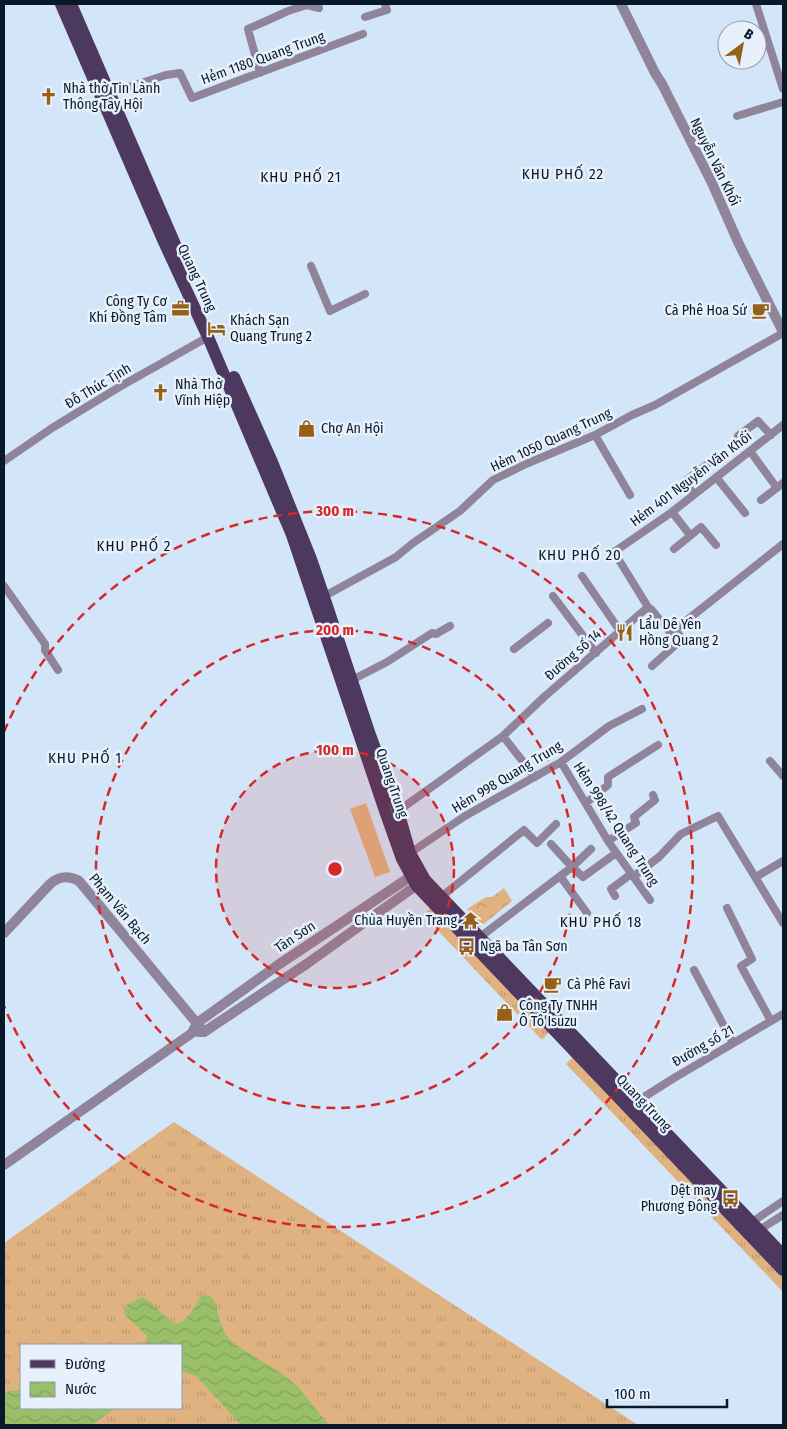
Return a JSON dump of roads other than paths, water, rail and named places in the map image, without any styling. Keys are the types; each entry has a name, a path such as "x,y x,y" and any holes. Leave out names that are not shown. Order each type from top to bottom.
{"main road":[{"name":"Quang Trung","path":"60,4 105,94"},
{"name":"Quang Trung","path":"71,4 164,242 186,282 272,462 320,599 385,811 402,858 418,878 632,1105 783,1270"},
{"name":"Quang Trung","path":"186,282 292,535 307,561"},
{"name":"Quang Trung","path":"320,599 352,680 398,811 418,878 441,897 480,937 568,1038"},
{"name":"Quang Trung","path":"632,1105 756,1226 783,1255"}],"street":[{"path":"365,17 387,10 385,4"},
{"name":"Nguyễn Văn Khối","path":"621,4 712,183 738,242 783,333"},
{"path":"756,4 783,89"},
{"path":"260,72 248,29 307,5 319,8"},
{"name":"Hẻm 1180 Quang Trung","path":"105,94 166,75 180,73 192,98 363,34"},
{"path":"737,116 783,102"},
{"path":"311,266 330,312 366,294"},
{"name":"Hẻm 1050 Quang Trung","path":"320,599 396,557 460,511 493,480 595,435 632,415 656,405 783,333"},
{"name":"Đỗ Thúc Tịnh","path":"4,461 52,428 121,386 208,337"},
{"path":"738,436 758,421 771,435"},
{"name":"Hẻm 401 Nguyễn Văn Khối","path":"648,607 614,552 672,512 783,426"},
{"path":"595,435 630,495"},
{"path":"750,451 780,485 761,500"},
{"path":"694,494 684,482 709,463"},
{"path":"716,478 744,514"},
{"path":"672,512 690,536"},
{"path":"674,550 701,527 716,545"},
{"path":"648,607 672,632 783,544"},
{"path":"582,576 620,631"},
{"path":"4,586 45,644 45,650 58,670"},
{"path":"554,596 596,653"},
{"name":"Đường số 14","path":"398,811 502,736 648,607"},
{"path":"514,650 548,623"},
{"path":"352,680 387,662 432,633 436,634 450,626"},
{"path":"652,666 682,638 675,629"},
{"name":"Hẻm 998 Quang Trung","path":"410,853 464,816 561,762 609,726 642,709"},
{"path":"502,736 535,777"},
{"path":"586,803 608,785 608,777 658,745"},
{"path":"770,761 783,776"},
{"name":"Hẻm 998/42 Quang Trung","path":"561,762 608,841 650,900"},
{"path":"608,841 636,823 634,817 655,800 653,796"},
{"path":"615,896 611,889 659,857 681,834 718,816 783,920"},
{"path":"441,897 524,830 536,843 556,824"},
{"path":"552,844 583,877 616,853"},
{"path":"480,937 572,867 591,849"},
{"path":"756,877 783,861"},
{"path":"560,876 587,912"},
{"name":"Phạm Văn Bạch","path":"4,933 56,879 74,878 79,881 204,1032"},
{"name":"Tân Sơn","path":"4,1164 192,1033 197,1023 278,965 418,878"},
{"name":"Tân Sơn","path":"192,1033 204,1032 308,963 418,878"},
{"path":"726,908 752,958 741,966 771,1021"},
{"path":"694,970 733,1043"},
{"name":"Đường số 21","path":"632,1105 783,1014"},
{"path":"756,1226 783,1201"},
{"path":"756,1226 783,1215"}],"water":[{"path":"209,1295 215,1301 225,1334 233,1343 281,1373 298,1387 329,1425 241,1425 196,1376 182,1371 182,1344 146,1344 147,1336 125,1315 124,1310 127,1305 142,1297 151,1302 176,1324 188,1316 201,1296"},
{"path":"20,1390 20,1409 115,1409 91,1425 4,1425 4,1394 9,1391"}],"place":[{"name":"Nhà thờ Tin Lành Thông Tây Hội","path":"49,96"},
{"name":"Công Ty Cơ Khí Đồng Tâm","path":"181,309"},
{"name":"Cà Phê Hoa Sứ","path":"761,310"},
{"name":"Khách Sạn Quang Trung 2","path":"216,328"},
{"name":"Nhà Thờ Vĩnh Hiệp","path":"161,392"},
{"name":"Chợ An Hội","path":"307,428"},
{"name":"Lẩu Dê Yên Hồng Quang 2","path":"625,632"},
{"name":"Chùa Huyền Trang","path":"471,920"},
{"name":"Ngã ba Tân Sơn","path":"466,946"},
{"name":"Cà Phê Favi","path":"553,984"},
{"name":"Công Ty TNHH Ô Tô Isuzu","path":"505,1013"},
{"name":"Dệt may Phương Đông","path":"731,1198"}],"district":[{"name":"KHU PHỐ 22","path":"563,174"},
{"name":"KHU PHỐ 21","path":"301,177"},
{"name":"KHU PHỐ 2","path":"134,546"},
{"name":"KHU PHỐ 20","path":"580,555"},
{"name":"KHU PHỐ 1","path":"85,758"},
{"name":"KHU PHỐ 18","path":"601,922"}]}
